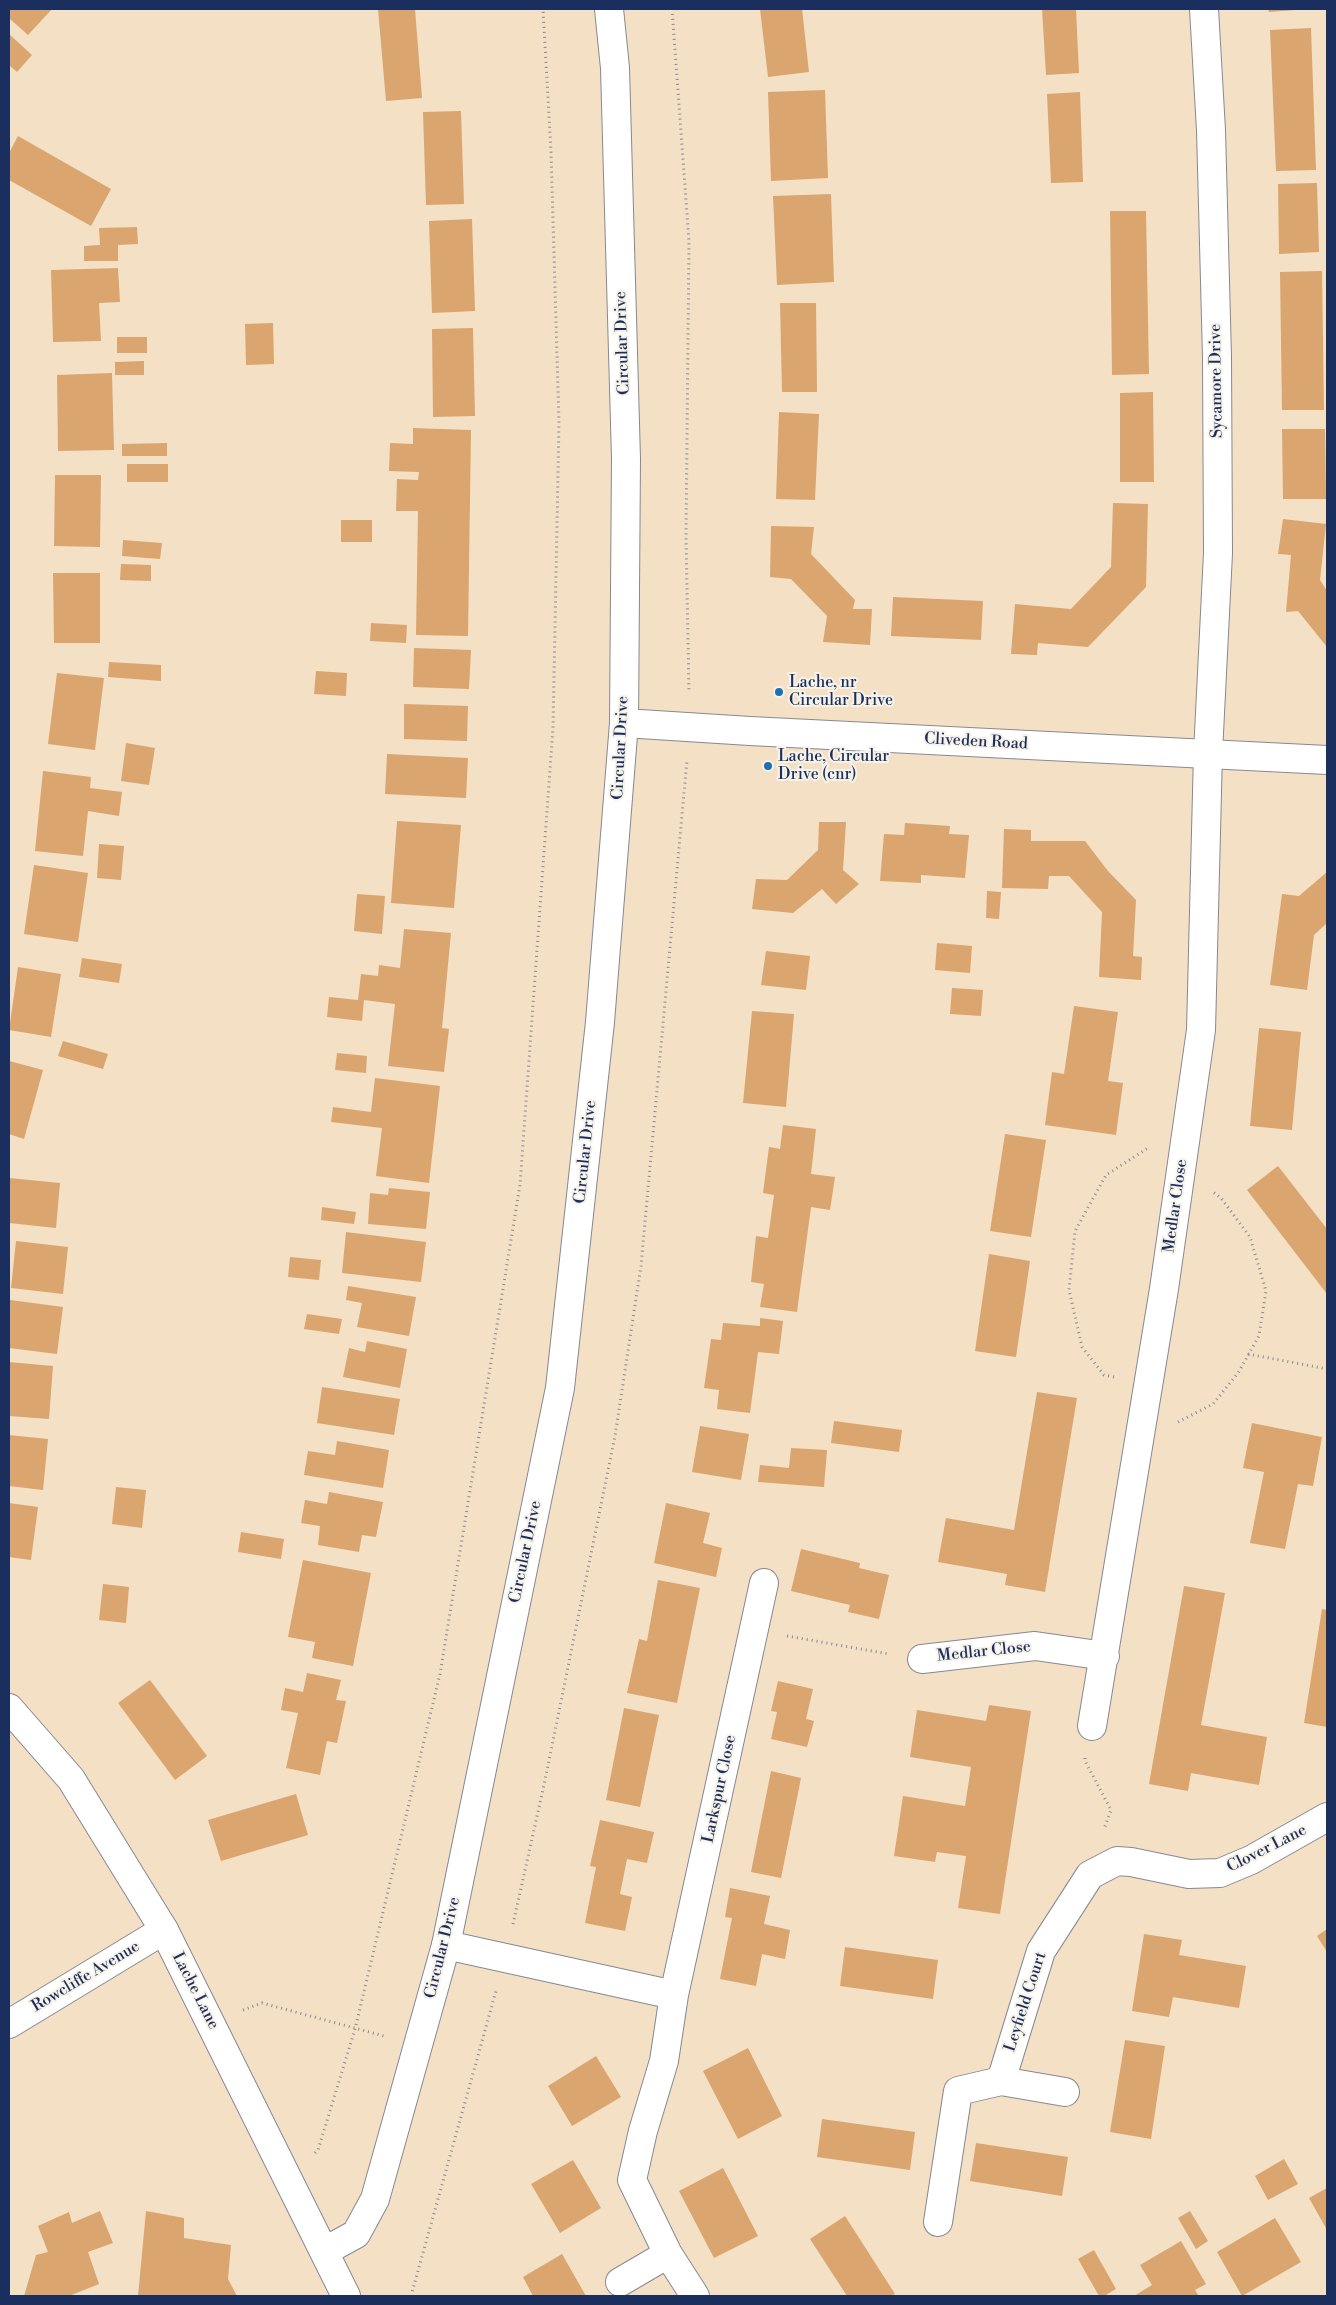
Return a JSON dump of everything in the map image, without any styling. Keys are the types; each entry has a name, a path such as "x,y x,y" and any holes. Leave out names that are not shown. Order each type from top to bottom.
{"street":[{"name":"Circular Drive","path":"325,2252 356,2234 375,2199 446,1945 560,1388 600,1022 624,723 626,459 615,68 609,9"},
{"name":"Sycamore Drive","path":"1204,9 1211,130 1217,396 1218,553 1208,753"},
{"name":"Cliveden Road","path":"624,723 1327,760"},
{"name":"Medlar Close","path":"1092,1726 1143,1418 1201,1030 1208,753"},
{"name":"Larkspur Close","path":"695,2296 668,2254 632,2180 643,2131 664,2061 674,1995 764,1583"},
{"name":"Medlar Close","path":"922,1659 1035,1646 1105,1656"},
{"name":"Lache Lane","path":"9,1708 71,1778 164,1930 346,2296"},
{"name":"Clover Lane","path":"1090,1875 1117,1861 1131,1862 1189,1874 1220,1873 1251,1860 1327,1817"},
{"name":"Leyfield Court","path":"1002,2081 1041,1951 1090,1875"},
{"name":"Rowcliffe Avenue","path":"9,2024 164,1930"},
{"path":"446,1945 674,1995"},
{"path":"938,2222 958,2091 1002,2081 1065,2092"},
{"path":"620,2282 668,2254"}],"path":[{"path":"288,2177 318,2150 355,2029 440,1674 520,1185 553,728 559,433 552,152 543,9"},
{"path":"1143,1418 1179,1422 1213,1404 1238,1373 1259,1336 1266,1291 1250,1237 1221,1198 1182,1161 1149,1147 1106,1175 1074,1231 1068,1290 1082,1347 1104,1375 1148,1385"},
{"path":"1248,1354 1327,1369"},
{"path":"754,1631 922,1659"},
{"path":"1090,1875 1111,1810 1085,1761 1092,1726"},
{"path":"211,2023 262,2003 355,2029 419,2043"}],"building":[{"path":"9,9 52,9 28,35 9,18"},
{"path":"378,9 415,9 422,98 386,101"},
{"path":"760,9 802,9 809,72 768,77"},
{"path":"1042,9 1076,9 1079,73 1046,75"},
{"path":"1268,9 1296,9 1296,10 1269,12"},
{"path":"1311,28 1316,170 1276,171 1270,30"},
{"path":"9,34 32,55 17,72 9,65"},
{"path":"825,90 828,178 771,181 768,92"},
{"path":"1080,92 1083,182 1051,183 1047,94"},
{"path":"461,111 464,204 426,205 423,112"},
{"path":"18,136 111,189 91,226 9,180 9,153"},
{"path":"1317,183 1319,252 1279,254 1278,184"},
{"path":"831,194 834,282 777,285 773,196"},
{"path":"1110,211 1146,211 1149,374 1112,375"},
{"path":"472,219 475,311 432,313 429,221"},
{"path":"137,227 138,244 118,245 118,261 84,261 84,246 100,245 99,228"},
{"path":"118,268 120,302 99,303 101,341 53,342 51,270"},
{"path":"1322,271 1324,410 1282,410 1280,272"},
{"path":"780,303 816,303 817,392 782,392"},
{"path":"273,323 274,364 246,365 245,324"},
{"path":"473,328 475,416 433,417 432,329"},
{"path":"117,337 147,337 147,353 117,353"},
{"path":"144,361 144,375 115,375 115,362"},
{"path":"112,373 114,450 58,451 57,375"},
{"path":"1153,392 1154,482 1120,482 1120,393"},
{"path":"779,412 819,414 815,500 776,499"},
{"path":"413,428 471,430 468,636 416,635 418,511 396,511 397,479 418,480 419,472 389,471 390,443 413,444"},
{"path":"1282,429 1325,429 1326,499 1283,499"},
{"path":"167,443 167,456 122,456 122,444"},
{"path":"127,464 168,464 168,482 127,482"},
{"path":"55,475 101,475 100,547 54,546"},
{"path":"1113,503 1148,504 1146,587 1088,647 1038,643 1037,655 1011,654 1015,604 1071,609 1111,567"},
{"path":"1283,519 1326,524 1320,580 1327,591 1327,647 1298,611 1286,612 1291,555 1278,554"},
{"path":"341,520 372,520 372,542 341,542"},
{"path":"771,526 814,527 811,554 855,600 853,609 872,609 870,645 823,642 827,616 791,579 770,577"},
{"path":"123,540 162,543 160,559 122,556"},
{"path":"121,564 151,565 151,581 120,580"},
{"path":"53,573 100,573 100,643 54,643"},
{"path":"893,597 983,601 981,640 891,636"},
{"path":"371,623 407,625 406,643 370,641"},
{"path":"414,648 471,650 469,689 413,687"},
{"path":"109,662 161,665 161,681 108,677"},
{"path":"316,671 347,673 346,696 314,694"},
{"path":"57,673 104,678 95,750 48,744"},
{"path":"404,704 468,706 467,741 404,739"},
{"path":"126,743 155,748 149,785 121,781"},
{"path":"387,754 468,758 466,798 385,794"},
{"path":"43,771 91,777 90,788 122,792 119,816 88,811 83,856 35,851"},
{"path":"397,821 461,825 454,908 391,903"},
{"path":"819,822 846,822 843,870 859,884 836,904 822,889 793,913 752,909 756,879 787,880 818,850"},
{"path":"905,823 950,826 949,834 969,835 965,878 921,875 921,883 880,881 884,834 904,835"},
{"path":"1004,829 1031,830 1031,841 1085,841 1108,871 1136,900 1133,956 1142,957 1141,980 1099,977 1102,912 1069,876 1049,876 1048,889 1002,888"},
{"path":"99,844 124,846 121,880 97,878"},
{"path":"34,865 88,873 78,942 24,934"},
{"path":"1327,872 1327,923 1314,935 1307,990 1270,985 1282,894 1299,896"},
{"path":"987,891 1001,892 999,919 986,918"},
{"path":"357,894 385,896 382,934 354,931"},
{"path":"404,929 451,933 442,1028 449,1029 444,1072 388,1066 395,1004 364,1000 362,1021 327,1017 329,997 358,1000 361,974 378,976 379,965 400,968"},
{"path":"937,943 972,946 970,973 935,970"},
{"path":"766,951 810,956 806,990 761,985"},
{"path":"82,958 122,964 119,983 79,977"},
{"path":"18,967 61,974 51,1037 9,1030"},
{"path":"952,988 983,990 981,1016 950,1014"},
{"path":"1074,1006 1118,1012 1108,1081 1123,1083 1116,1135 1045,1125 1052,1072 1064,1074"},
{"path":"752,1011 794,1014 786,1107 743,1103"},
{"path":"1259,1028 1301,1032 1292,1130 1250,1126"},
{"path":"63,1041 108,1054 103,1069 58,1056"},
{"path":"337,1053 367,1056 366,1073 335,1070"},
{"path":"9,1061 43,1070 24,1139 9,1134"},
{"path":"375,1078 440,1086 429,1183 376,1176 382,1128 331,1122 333,1107 371,1112"},
{"path":"783,1125 816,1129 811,1174 835,1177 830,1210 811,1207 797,1312 760,1307 764,1284 751,1282 756,1236 768,1238 774,1195 763,1193 769,1147 780,1149"},
{"path":"1005,1134 1046,1140 1031,1237 990,1231"},
{"path":"1278,1166 1327,1229 1327,1294 1247,1190"},
{"path":"9,1178 60,1183 56,1228 9,1223"},
{"path":"389,1188 430,1192 426,1229 368,1224 370,1193 388,1195"},
{"path":"322,1207 356,1212 354,1224 321,1220"},
{"path":"346,1232 426,1242 421,1282 342,1273"},
{"path":"16,1241 68,1247 63,1294 11,1288"},
{"path":"989,1254 1030,1261 1016,1357 975,1351"},
{"path":"290,1257 321,1260 319,1280 288,1277"},
{"path":"348,1286 416,1297 409,1336 357,1327 362,1303 346,1300"},
{"path":"10,1300 63,1307 57,1354 9,1348"},
{"path":"307,1314 342,1319 339,1334 304,1329"},
{"path":"760,1318 783,1321 779,1354 758,1352 750,1413 717,1409 719,1390 704,1388 711,1339 721,1340 723,1323 760,1326"},
{"path":"367,1341 407,1349 400,1388 343,1377 349,1348 365,1352"},
{"path":"9,1362 53,1366 49,1419 9,1416"},
{"path":"322,1387 400,1399 394,1435 317,1423"},
{"path":"1037,1392 1077,1398 1045,1592 1005,1585 1007,1574 938,1562 946,1518 1014,1530"},
{"path":"834,1421 902,1430 899,1452 831,1443"},
{"path":"1252,1423 1322,1437 1313,1486 1298,1484 1285,1549 1250,1543 1264,1472 1243,1468"},
{"path":"700,1426 749,1434 741,1480 692,1472"},
{"path":"9,1435 48,1439 43,1490 9,1486"},
{"path":"337,1441 389,1450 383,1488 304,1475 308,1451 335,1455"},
{"path":"791,1448 827,1450 824,1487 758,1482 760,1465 789,1468"},
{"path":"116,1487 146,1490 142,1528 112,1524"},
{"path":"329,1492 383,1502 376,1537 362,1535 359,1552 318,1545 320,1526 301,1523 305,1500 327,1504"},
{"path":"9,1503 38,1507 31,1560 9,1557"},
{"path":"666,1503 710,1513 703,1543 722,1548 716,1577 654,1563"},
{"path":"241,1532 284,1539 281,1559 238,1552"},
{"path":"801,1549 860,1563 859,1568 889,1575 879,1619 848,1612 850,1605 791,1591"},
{"path":"303,1560 371,1573 353,1666 312,1658 315,1642 288,1637"},
{"path":"658,1580 700,1588 677,1703 627,1693 639,1639 647,1641"},
{"path":"103,1584 129,1587 126,1623 99,1620"},
{"path":"1184,1586 1225,1593 1201,1725 1267,1737 1259,1785 1191,1773 1188,1791 1149,1784"},
{"path":"1322,1609 1327,1610 1327,1727 1304,1723"},
{"path":"307,1673 341,1680 336,1700 346,1701 337,1743 327,1741 320,1775 286,1768 298,1713 281,1710 285,1688 303,1692"},
{"path":"150,1680 207,1756 175,1780 118,1703"},
{"path":"778,1681 813,1689 806,1719 814,1721 807,1747 771,1739 777,1712 771,1711"},
{"path":"989,1705 1031,1711 1000,1914 958,1908 966,1856 937,1852 935,1862 894,1856 903,1796 965,1806 971,1767 910,1757 917,1710 986,1721"},
{"path":"624,1708 659,1715 640,1807 606,1800"},
{"path":"771,1771 801,1778 781,1878 751,1872"},
{"path":"296,1794 308,1835 221,1861 208,1820"},
{"path":"600,1820 654,1832 647,1863 627,1859 620,1894 632,1897 625,1931 585,1923 596,1867 590,1866"},
{"path":"730,1888 770,1896 764,1924 790,1930 785,1959 762,1954 756,1986 720,1979 732,1918 725,1917"},
{"path":"1327,1929 1327,1952 1317,1936"},
{"path":"1144,1934 1182,1940 1179,1955 1246,1966 1239,2008 1173,1997 1169,2017 1132,2011"},
{"path":"845,1947 938,1960 933,1999 840,1986"},
{"path":"1125,2040 1165,2046 1151,2139 1110,2132"},
{"path":"748,2048 782,2116 738,2139 703,2071"},
{"path":"596,2056 621,2097 572,2126 548,2086"},
{"path":"822,2119 915,2132 910,2170 817,2157"},
{"path":"976,2143 1068,2157 1062,2196 970,2181"},
{"path":"1284,2159 1298,2184 1268,2200 1255,2176"},
{"path":"573,2160 601,2208 560,2233 531,2184"},
{"path":"723,2168 758,2236 714,2258 679,2191"},
{"path":"1327,2188 1327,2230 1309,2198"},
{"path":"100,2211 113,2243 88,2252 99,2284 69,2296 24,2296 36,2255 48,2252 38,2226 69,2212 72,2223"},
{"path":"146,2211 184,2218 184,2238 231,2245 228,2279 237,2296 138,2296"},
{"path":"1190,2211 1208,2241 1196,2249 1178,2218"},
{"path":"845,2216 895,2294 891,2296 847,2296 810,2239"},
{"path":"1275,2218 1301,2262 1242,2296 1217,2252"},
{"path":"1181,2241 1206,2284 1195,2290 1199,2296 1134,2296 1152,2285 1140,2265"},
{"path":"1094,2250 1116,2289 1104,2296 1099,2296 1078,2259"},
{"path":"562,2254 586,2296 533,2296 523,2277"}],"place":[{"name":"Lache, nr Circular Drive","path":"779,692"},
{"name":"Lache, Circular Drive (cnr)","path":"768,766"}]}
